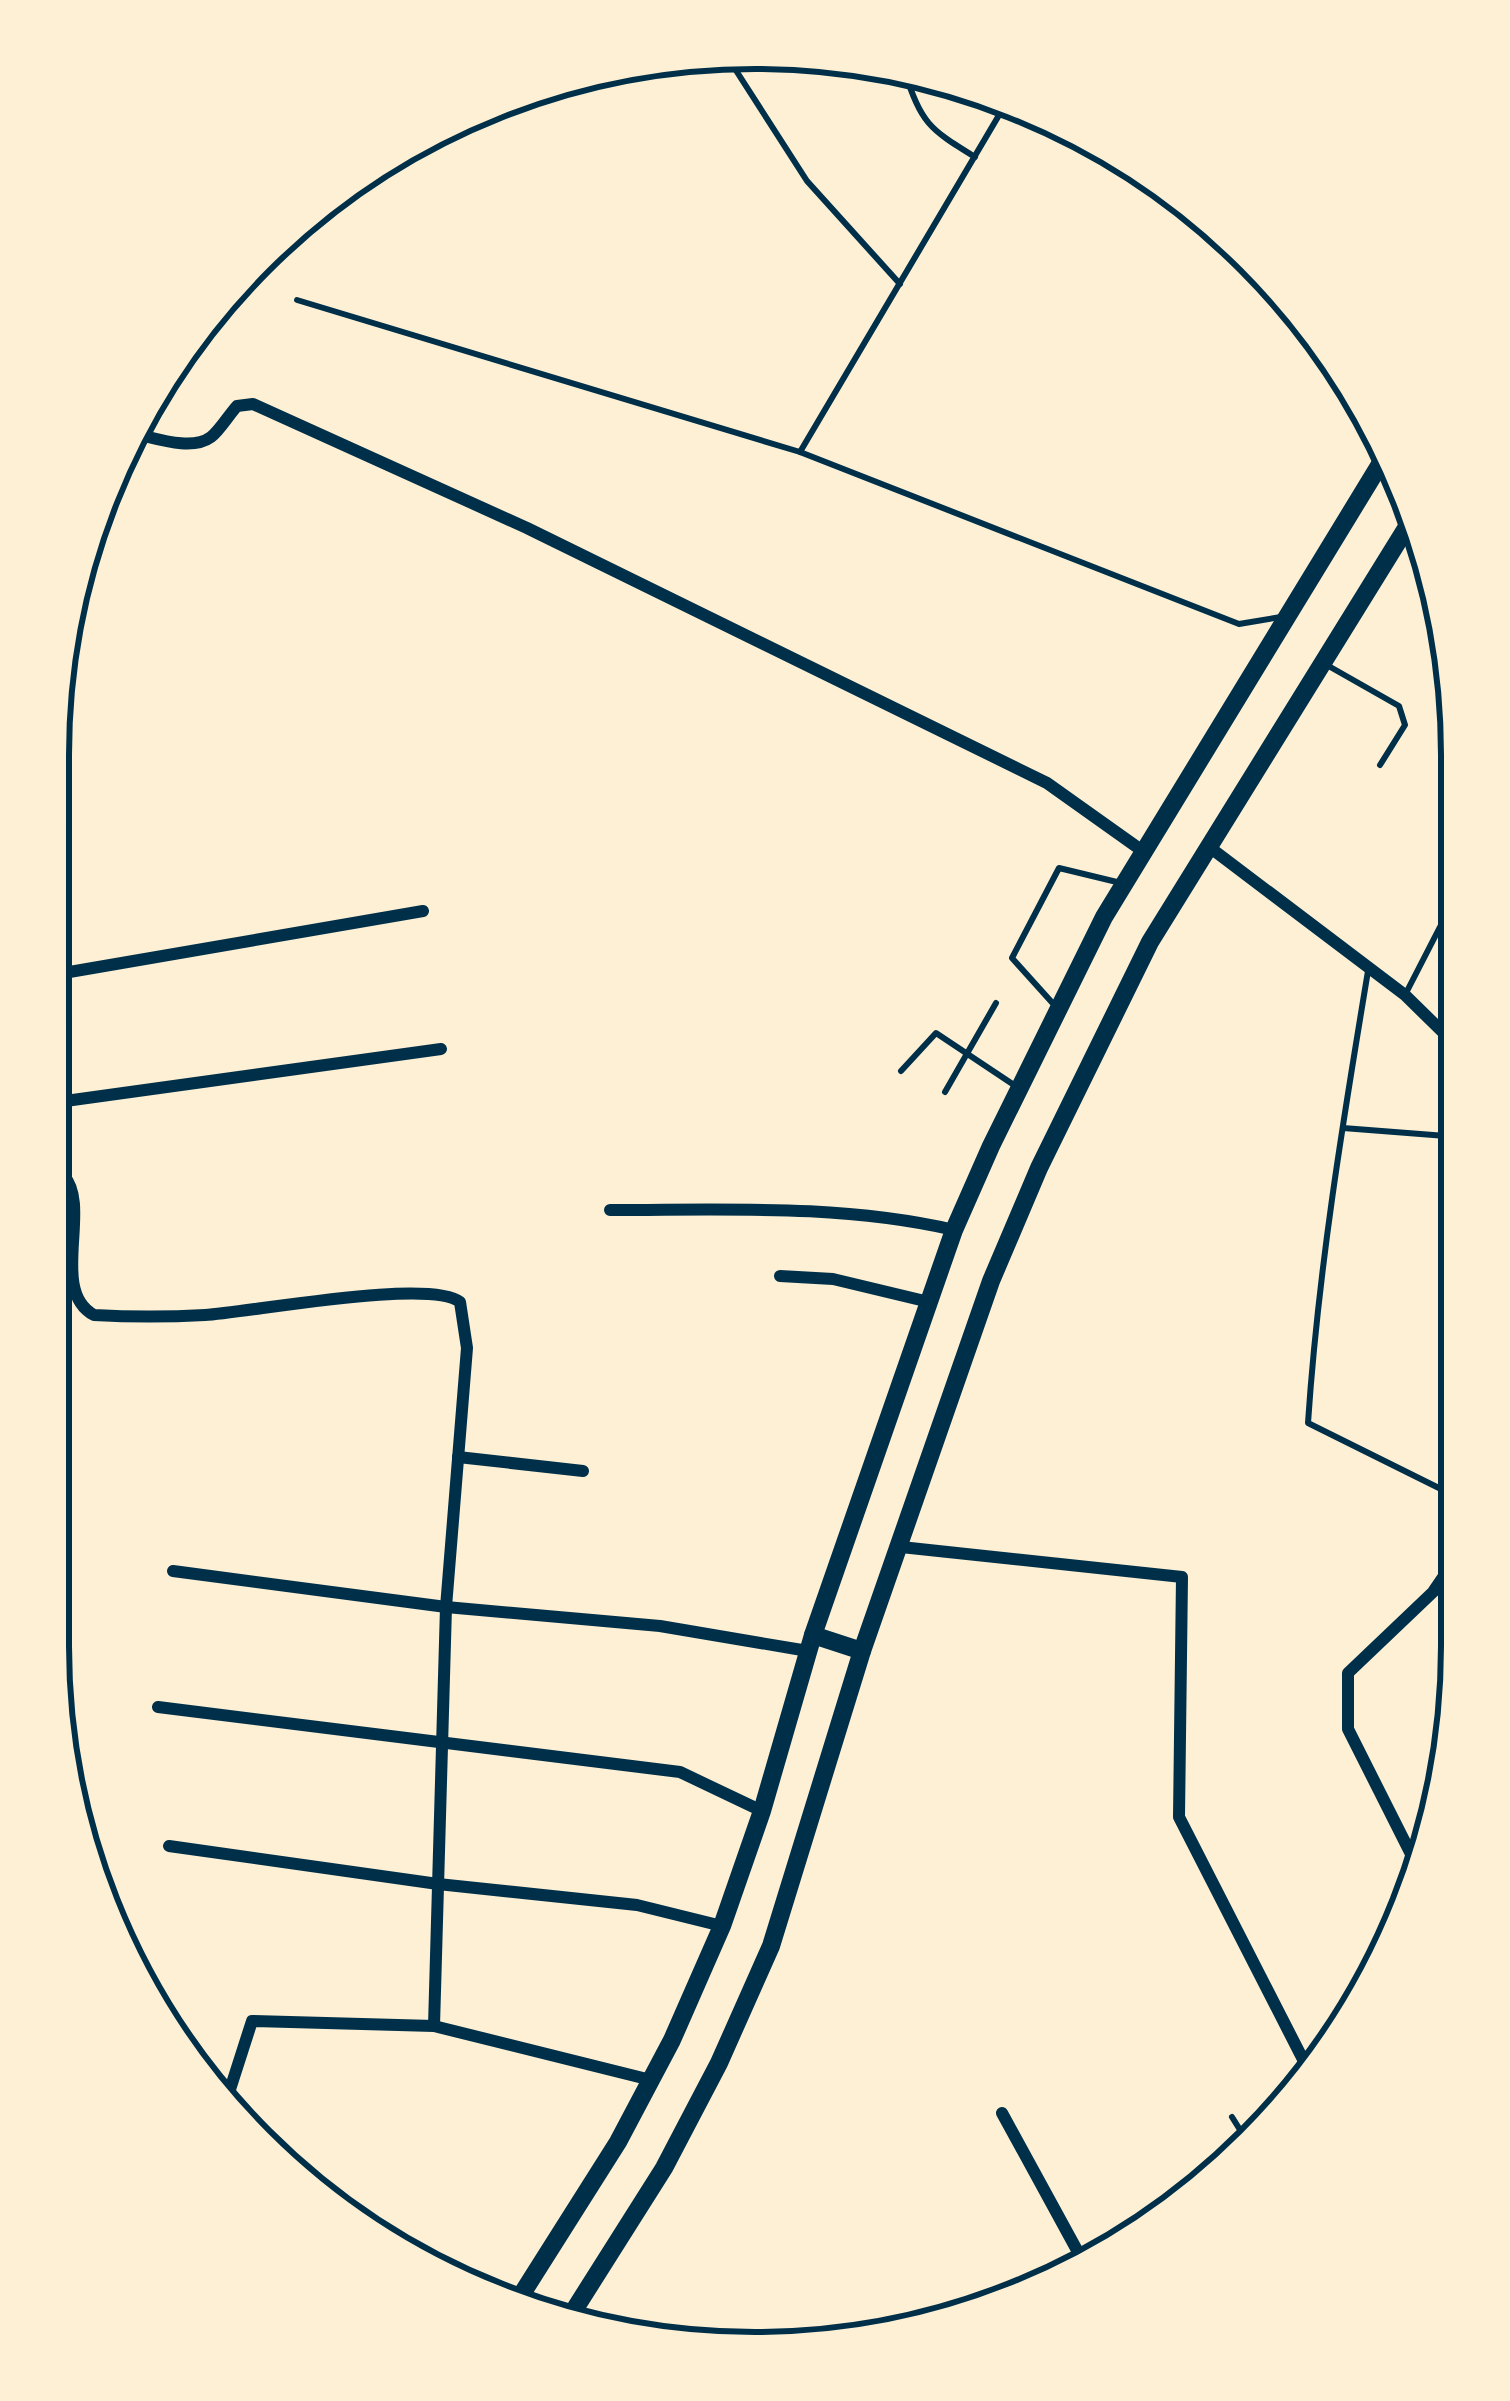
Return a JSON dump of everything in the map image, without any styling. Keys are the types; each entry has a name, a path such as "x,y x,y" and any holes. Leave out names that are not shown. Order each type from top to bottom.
{"main road":[{"path":"523,2292 607,2161 651,2080 722,1926 762,1811 810,1643 954,1230 1020,1089 1124,884 1378,468"},
{"path":"578,2309 664,2168 719,2063 771,1946 862,1652 991,1281 1039,1168 1150,942 1404,531"},
{"path":"810,1643 862,1652"}],"street":[{"path":"148,436 196,443 212,436 240,404 253,404 527,528 1047,782 1144,852"},
{"path":"1208,846 1405,995 1441,1030"},
{"path":"69,972 423,911"},
{"path":"69,1100 441,1049"},
{"path":"69,1183 73,1189 71,1261 78,1299 94,1315 206,1315 404,1294 455,1297 460,1302 467,1348 446,1606 434,2026"},
{"path":"610,1210 809,1210 896,1216 954,1230"},
{"path":"780,1276 832,1279 929,1302"},
{"path":"458,1457 583,1471"},
{"path":"901,1547 1182,1577 1179,1817 1303,2059"},
{"path":"173,1570 446,1606 810,1643"},
{"path":"1410,1852 1348,1729 1348,1673 1441,1580"},
{"path":"158,1707 680,1772 762,1811"},
{"path":"169,1846 438,1884 637,1905 722,1926"},
{"path":"231,2088 252,2021 434,2026 651,2080"},
{"path":"1002,2113 1077,2251"}],"lane":[{"path":"735,69 807,182 900,284"},
{"path":"912,87 932,130 975,157"},
{"path":"800,452 1000,114"},
{"path":"297,300 800,452 1239,624 1285,616"},
{"path":"1322,662 1399,706 1405,725 1380,765"},
{"path":"1058,1010 1012,958 1040,904 1059,868 1124,884"},
{"path":"1405,995 1441,926"},
{"path":"1369,968 1342,1128 1308,1423 1441,1489"},
{"path":"945,1092 996,1003"},
{"path":"901,1071 936,1034 1020,1089"},
{"path":"1342,1128 1441,1136"},
{"path":"1232,2117 1240,2131"}]}
